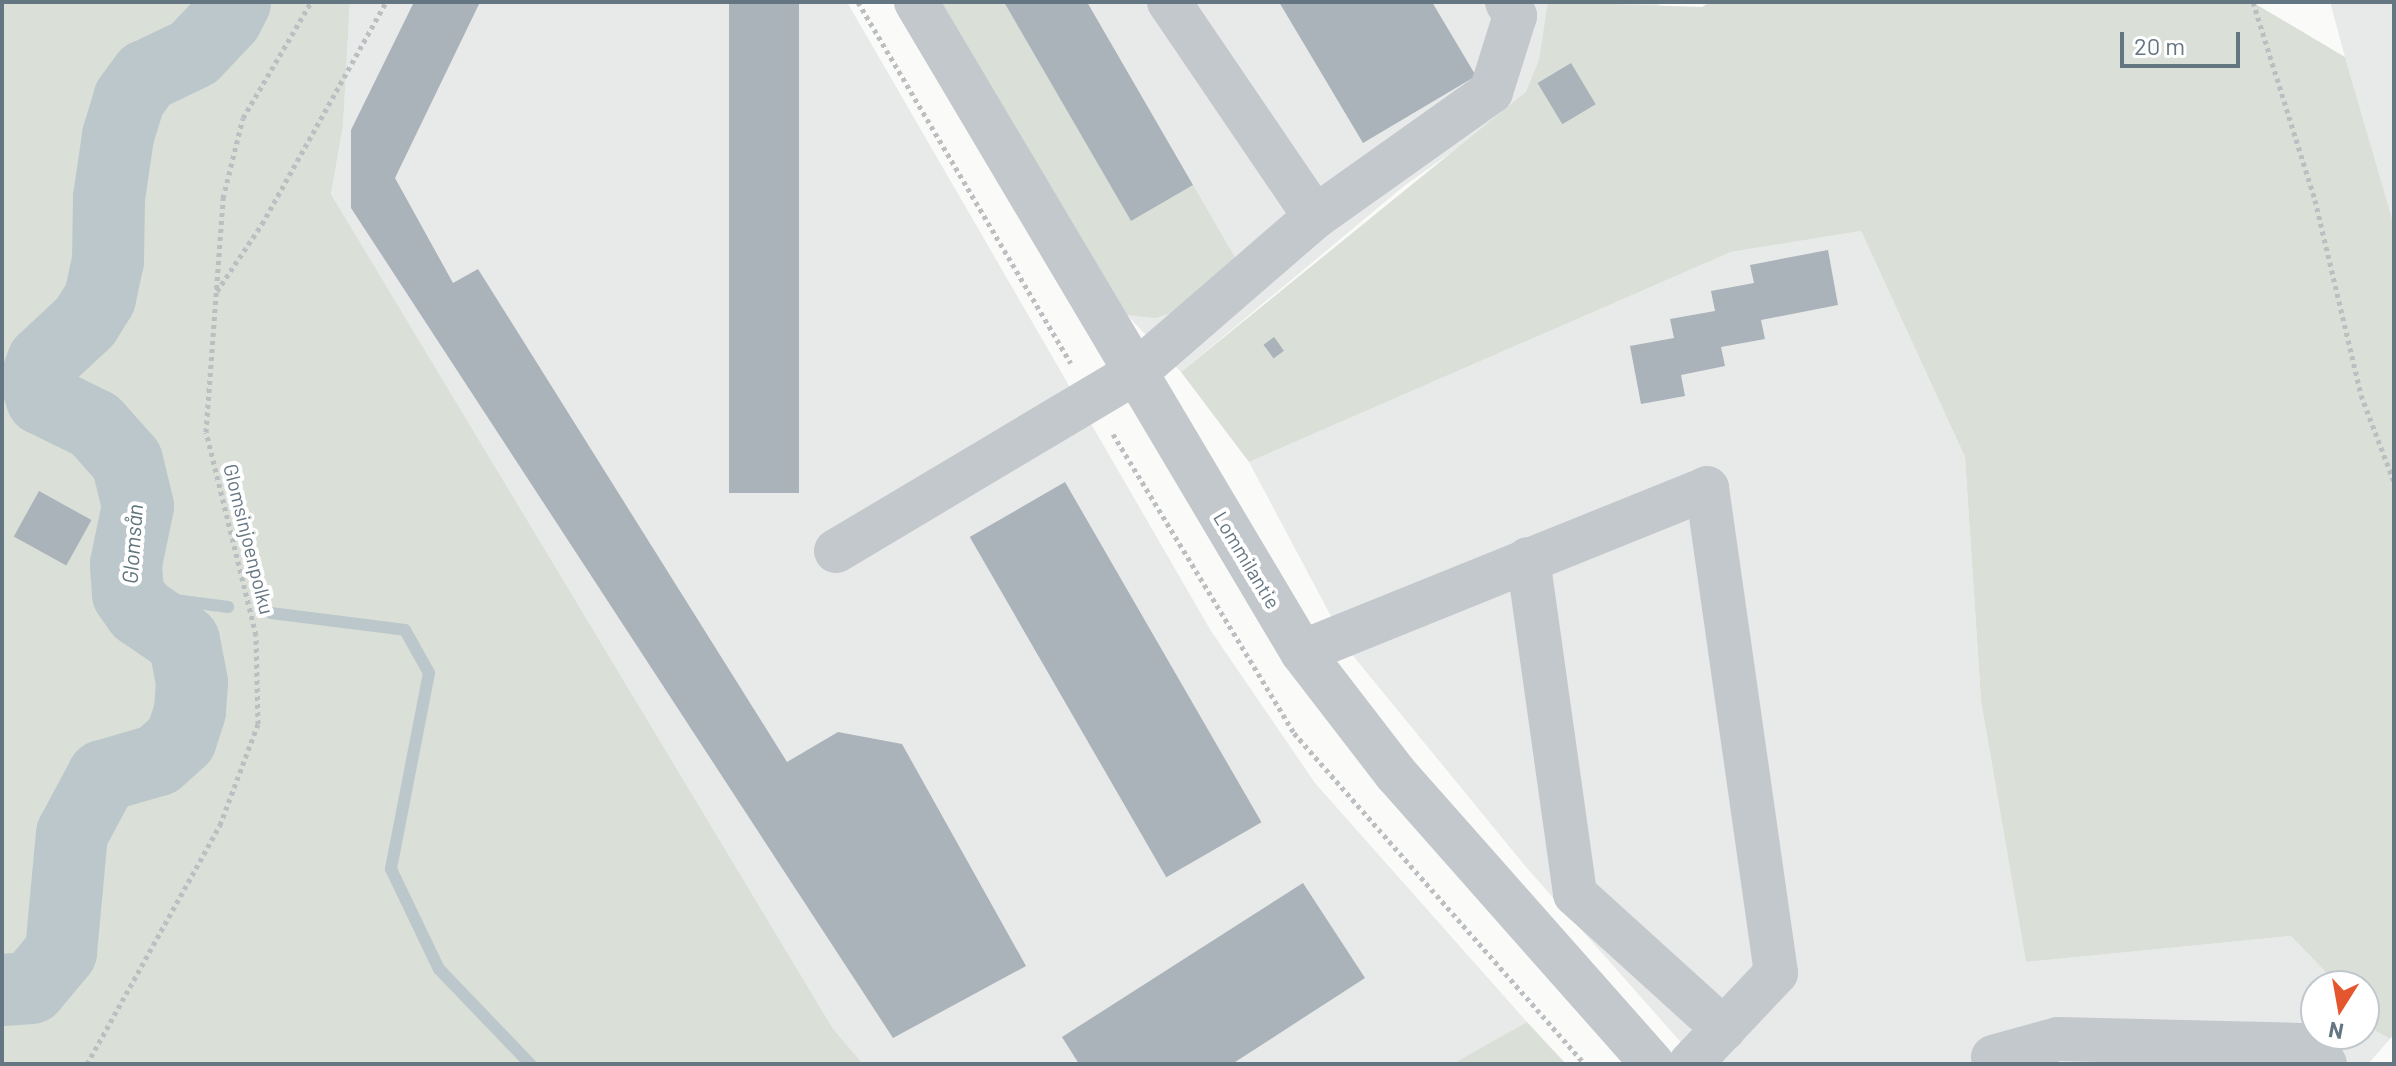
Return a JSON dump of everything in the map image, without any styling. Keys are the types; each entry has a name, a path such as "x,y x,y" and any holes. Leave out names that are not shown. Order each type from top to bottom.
{"street":[{"name":"Lommilantie","path":"916,2 1302,652 1396,774 1653,1064"},
{"path":"1169,2 1315,217"},
{"path":"836,551 1136,372 1315,217 1491,92 1515,16 1507,2"},
{"path":"1302,652 1707,488 1776,973 1690,1064"},
{"path":"1528,559 1575,894 1724,1029"},
{"path":"1993,1057 2058,1039 2299,1045 2325,1064"}],"path":[{"name":"Glomsinjoenpolku","path":"87,1064 220,825 258,724 256,635 206,432 216,292 223,198 243,118 311,2"},
{"path":"216,292 270,211 386,2"},
{"path":"2253,2 2315,200 2361,395 2394,482"}],"shaded area":[{"path":"2,2 350,2 343,126 331,194 833,1029 863,1064 2,1064"},
{"path":"350,2 847,2 1211,631 1315,783 1527,1022 1452,1064 863,1064 833,1030 331,194 343,126"},
{"path":"941,2 1663,2 1404,186 1181,372 1127,315"},
{"path":"941,2 1004,2 1131,221 1193,185 1237,261 1192,306 1156,318 1127,315"},
{"path":"1548,2 1702,7 1710,2 2252,2 2345,57 2394,225 2394,1034 2390,1039 2380,1033 2380,970 2324,970 2291,936 2026,962 1981,701 1965,457 1861,231 1731,252 1249,462 1181,372 1526,92 1539,60"},
{"path":"2330,2 2394,2 2394,225 2345,57"},
{"path":"1861,231 1965,457 1981,701 2026,962 2291,936 2324,970 2300,970 2300,1050 2380,1050 2380,1033 2390,1039 2368,1064 1700,1064 1526,867 1350,652 1249,462 1731,252"},
{"path":"1527,1022 1566,1064 1452,1064"}],"building":[{"path":"414,2 480,2 395,178 453,283 478,269 787,762 838,732 902,744 1026,966 893,1038 351,208 351,130"},
{"path":"729,2 799,2 799,493 729,493"},
{"path":"1004,2 1087,2 1193,185 1131,221"},
{"path":"1279,2 1432,2 1476,76 1363,143"},
{"path":"1571,63 1596,104 1562,124 1538,83"},
{"path":"1828,250 1838,305 1761,320 1765,339 1721,347 1725,366 1681,375 1685,396 1641,404 1630,346 1674,338 1670,319 1715,311 1711,291 1754,283 1750,265"},
{"path":"1274,337 1284,351 1273,358 1263,345"},
{"path":"1065,482 1262,822 1166,877 970,537"},
{"path":"39,491 91,520 66,566 14,536"},
{"path":"1303,883 1365,978 1232,1064 1079,1064 1062,1037"}],"waterway":[{"name":"Glomsån","path":"2,990 31,988 61,952 72,834 103,776 158,760 181,739 190,711 192,682 184,641 140,611 128,594 126,564 138,506 127,461 95,425 42,399 36,380 43,361 85,322 100,298 108,261 109,198 118,136 129,99 146,76 194,53 227,18 235,2"},
{"path":"128,594 228,607"},
{"path":"271,613 405,630 429,673 391,869 439,969 530,1064"}]}
